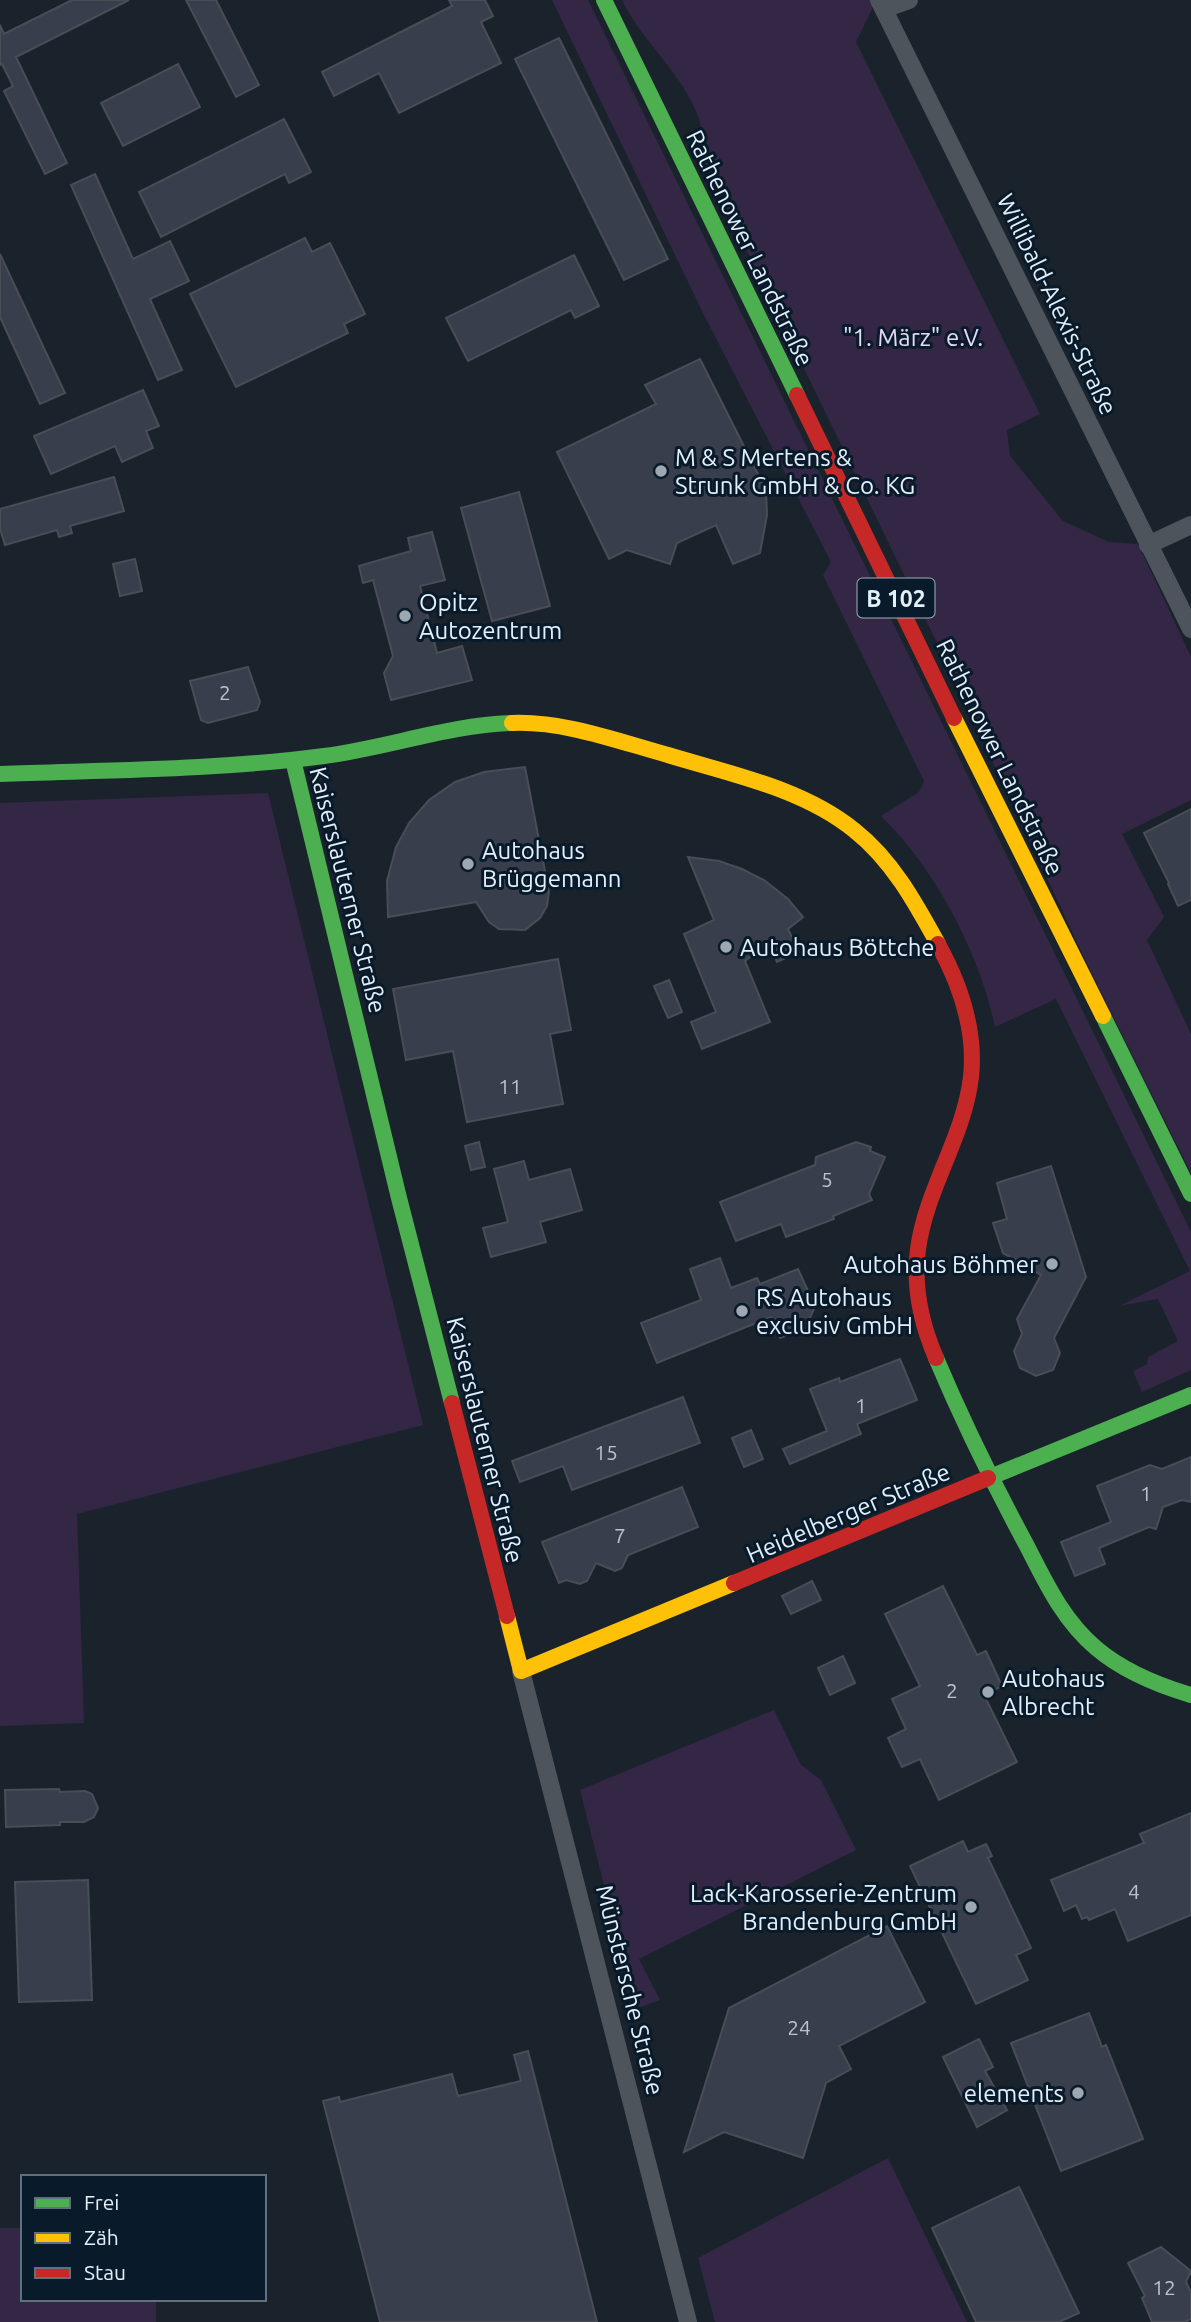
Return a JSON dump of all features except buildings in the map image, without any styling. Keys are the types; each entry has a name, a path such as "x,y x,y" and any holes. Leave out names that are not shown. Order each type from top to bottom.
{"street":[{"name":"Rathenower Landstraße","path":"604,0 956,721 1191,1194"},
{"path":"882,4 909,0"},
{"name":"Willibald-Alexis-Straße","path":"882,4 1191,629"},
{"path":"1148,545 1191,525"},
{"name":"Kaiserslauterner Straße","path":"522,1671 399,1198 293,760 372,748 471,727 526,723 594,735 776,789 831,814 872,845 907,890 940,947 964,1004 970,1031 972,1063 969,1090 959,1128 921,1231 916,1259 924,1325 937,1360 992,1478"},
{"path":"0,774 293,760"},
{"name":"Heidelberger Straße","path":"522,1671 1191,1395"},
{"path":"992,1478 1051,1594 1084,1637 1141,1678 1191,1695"},
{"name":"Münstersche Straße","path":"522,1671 688,2322"}],"green space":[{"path":"552,0 588,0 1191,1232 1191,1370 1142,1392 1133,1371 1147,1364 1148,1357 1178,1341 1158,1299 1119,1306 1190,1271 1056,999 995,1027 978,971 953,914 919,861 881,816 919,792 924,781 823,575 831,562 703,313"},
{"name":"\"1. März\" e.V.","path":"622,0 870,0 873,7 856,42 1040,414 1007,430 1010,456 1063,521 1109,542 1138,544 1191,657 1191,800 1122,834 1164,917 1147,940 1191,1034 1191,1173 1090,970 939,647 704,162 699,119 692,103"},
{"path":"268,793 423,1425 77,1514 84,1723 0,1726 0,803"},
{"path":"774,1710 801,1765 821,1780 856,1850 639,1959 660,2000 635,2009 580,1790"},
{"path":"888,2158 967,2322 715,2322 698,2258"},
{"path":"0,2228 21,2228 21,2301 156,2301 156,2322 0,2322"}],"traffic: fast":[{"path":"604,0 797,395"},
{"path":"0,774 162,769 284,761 348,752 441,732 512,723"},
{"path":"293,760 399,1198 452,1403"},
{"path":"1103,1016 1191,1194"},
{"path":"936,1358 991,1477 1041,1574 1074,1625 1096,1648 1117,1664 1153,1682 1191,1695"},
{"path":"988,1478 1191,1395"}],"traffic: slow":[{"path":"954,718 1103,1016"},
{"path":"512,723 552,725 610,738 765,784 812,803 854,830 880,855 911,897 938,944"},
{"path":"507,1616 521,1671 734,1583"}],"traffic: jam":[{"path":"797,395 954,718"},
{"path":"936,1358 920,1305 918,1249 929,1205 961,1121 972,1060 965,1008 938,944"},
{"path":"452,1403 507,1616"},
{"path":"734,1583 988,1478"}],"place":[{"name":"M & S Mertens & Strunk GmbH & Co. KG","path":"661,471"},
{"name":"Opitz Autozentrum","path":"405,616"},
{"name":"Autohaus Brüggemann","path":"468,864"},
{"name":"Autohaus Böttche","path":"726,947"},
{"name":"Autohaus Böhmer","path":"1052,1264"},
{"name":"RS Autohaus exclusiv GmbH","path":"742,1311"},
{"name":"Autohaus Albrecht","path":"988,1692"},
{"name":"Lack-Karosserie-Zentrum Brandenburg GmbH","path":"971,1907"},
{"name":"elements","path":"1078,2093"}]}
